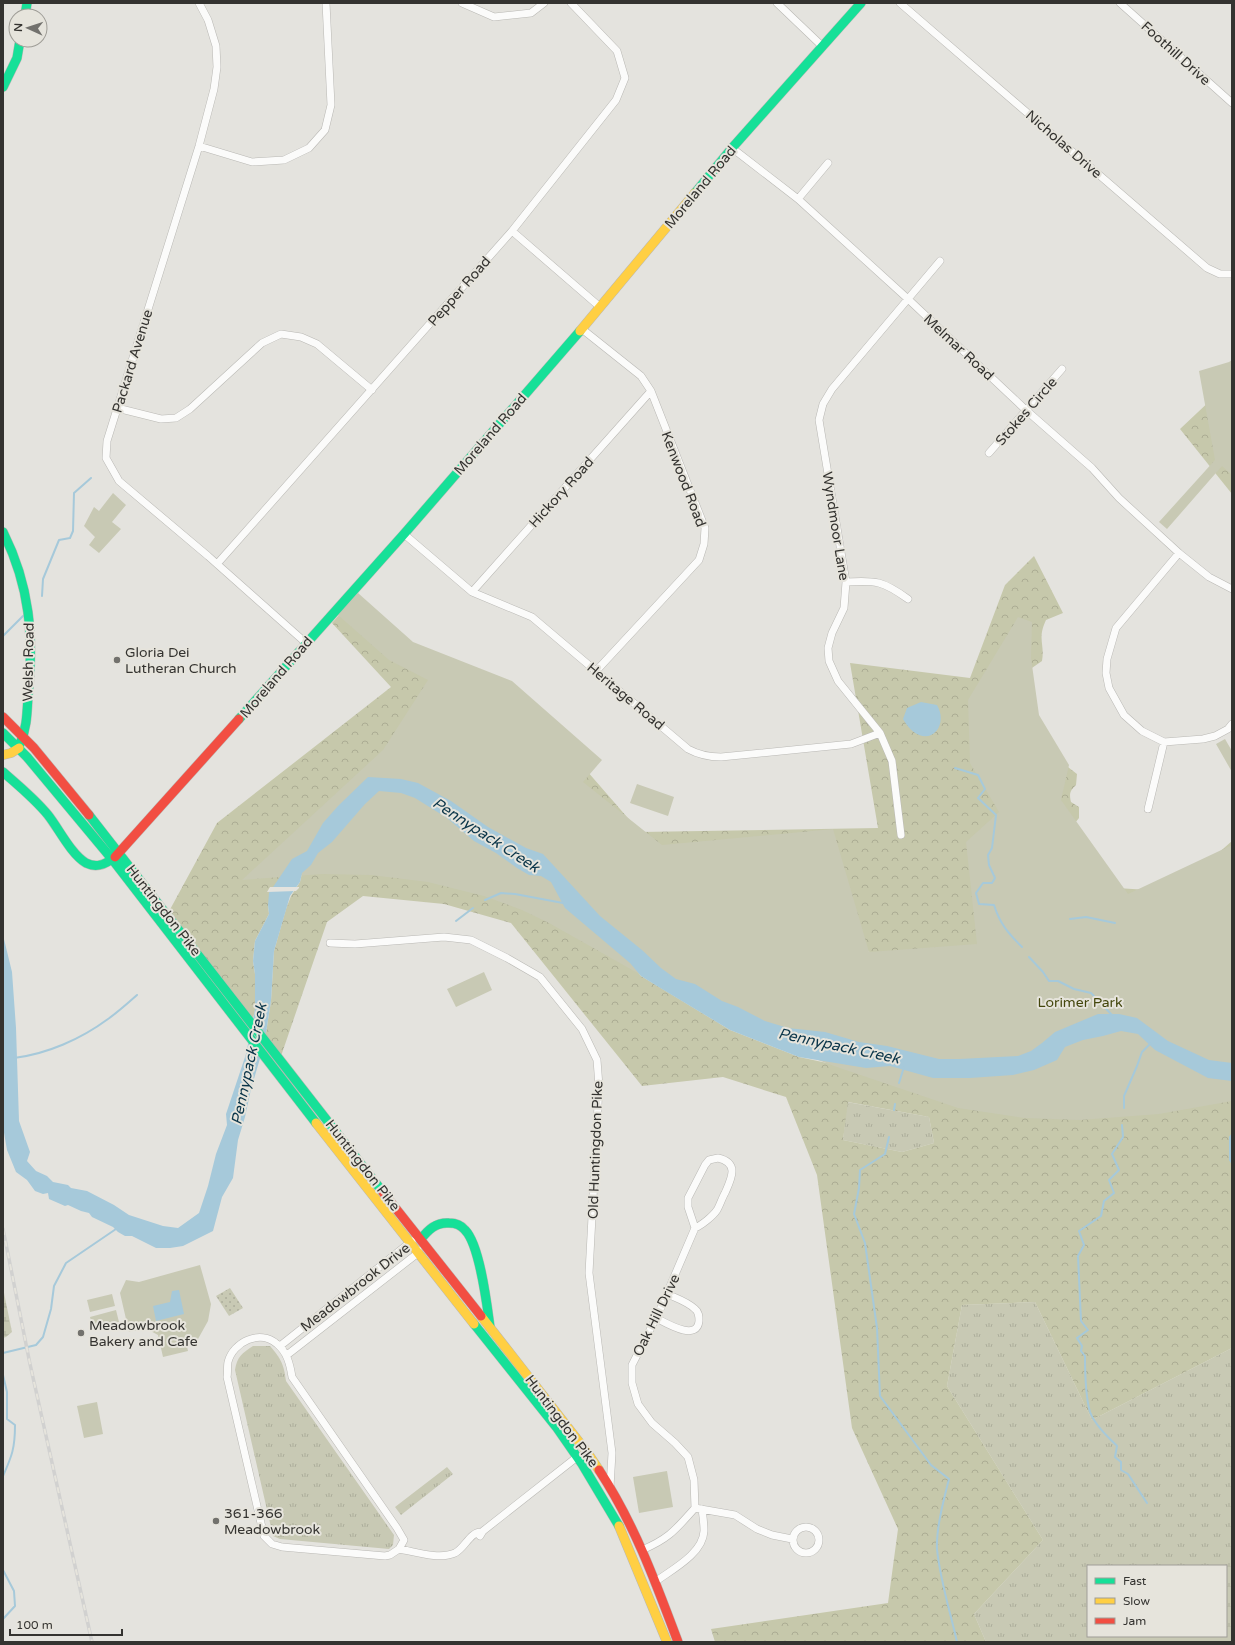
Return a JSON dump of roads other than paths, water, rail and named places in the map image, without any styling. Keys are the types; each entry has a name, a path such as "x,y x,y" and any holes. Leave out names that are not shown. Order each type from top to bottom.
{"main road":[{"name":"Moreland Road","path":"112,859 404,534 600,307 732,148 861,3"},
{"path":"3,87 17,58 19,48"},
{"name":"Welsh Road","path":"3,532 16,561 24,585 31,635 31,673 23,737 19,748"},
{"name":"Huntingdon Pike","path":"3,717 23,737 119,852 586,1452 610,1487 626,1516 642,1550 678,1642"},
{"name":"Huntingdon Pike","path":"3,733 19,748 112,859 418,1253 557,1428 577,1457 623,1532 667,1642"},
{"path":"3,755 11,753 19,748"},
{"path":"3,772 31,796 48,815 83,862 89,865 102,866 106,865 112,859"},
{"path":"421,1239 434,1226 440,1223 453,1224 466,1230 470,1238 486,1294 491,1329"},
{"path":"658,1642 660,1622"}],"street":[{"name":"Packard Avenue","path":"199,3 208,20 216,46 217,67 214,89 198,146 107,441 106,458 118,481 217,564 306,643"},
{"path":"198,146 252,162 284,160 309,148 325,130 331,105 326,3"},
{"path":"462,3 494,17 531,13 544,3"},
{"name":"Pepper Road","path":"217,564 512,231 616,100 625,78 616,50 571,3"},
{"path":"777,3 822,46"},
{"name":"Nicholas Drive","path":"900,3 1207,268 1220,274 1232,274"},
{"name":"Foothill Drive","path":"1120,3 1232,103"},
{"name":"Melmar Road","path":"732,148 798,199 908,299 1027,411 1092,468 1119,498 1179,553 1209,577 1232,589"},
{"path":"798,199 828,163"},
{"path":"512,231 600,307"},
{"name":"Wyndmoor Lane","path":"901,834 892,761 880,733 838,682 829,660 828,648 832,633 844,608 846,582 819,420 823,404 832,389 940,261"},
{"name":"Kenwood Road","path":"582,328 641,376 651,391 705,528 704,544 699,560 597,670"},
{"path":"117,408 162,419 176,418 190,409 262,343 281,334 301,337 317,344 372,390"},
{"name":"Stokes Circle","path":"989,453 1062,369"},
{"name":"Hickory Road","path":"472,592 651,391"},
{"name":"Heritage Road","path":"404,534 472,592 532,617 597,670 688,749 697,754 710,757 851,744 880,733"},
{"path":"1179,553 1116,628 1110,644 1107,659 1106,674 1109,688 1124,715 1142,731 1164,742 1203,739 1215,736 1228,729 1232,724"},
{"path":"846,582 870,581 890,586 908,599"},
{"path":"1148,809 1164,742"},
{"name":"Old Huntingdon Pike","path":"330,943 355,944 444,937 471,940 540,977 582,1029 596,1060 599,1086 590,1273 612,1453 610,1487"},
{"name":"Oak Hill Drive","path":"655,1582 688,1558 700,1546 704,1532 698,1508 694,1480 688,1458 676,1443 652,1422 638,1404 632,1383 632,1365 656,1318 695,1228 717,1209 731,1178 731,1167 724,1159 712,1159 707,1162 688,1198 688,1207 695,1228"},
{"name":"Meadowbrook Drive","path":"280,1346 410,1242 421,1239 418,1253 287,1355"},
{"path":"656,1318 676,1327 690,1331 699,1323 697,1310 667,1294"},
{"path":"255,1337 266,1338 276,1342 280,1346 287,1355 292,1377 404,1540 399,1549 390,1555 384,1556 282,1547 272,1544 264,1536 227,1377 228,1362 236,1348 244,1341 255,1337"},
{"path":"399,1549 444,1557 456,1552 477,1532 481,1532 577,1457"},
{"path":"642,1550 660,1542 675,1531 698,1508 735,1515 758,1529 772,1535 792,1539"}],"water":[{"path":"921,702 937,705 940,714 938,729 933,734 926,736 919,735 911,729 903,719 907,708"},
{"name":"Pennypack Creek","path":"368,777 401,779 418,783 451,801 488,827 526,848 543,854 600,916 642,950 661,968 676,979 695,984 722,1001 738,1007 765,1021 788,1028 825,1032 859,1042 887,1046 939,1059 959,1059 1018,1056 1031,1051 1055,1032 1098,1014 1119,1014 1137,1018 1168,1041 1209,1060 1232,1063 1232,1081 1208,1078 1155,1050 1138,1034 1121,1031 1083,1040 1065,1047 1057,1060 1034,1070 1013,1075 970,1078 933,1078 890,1066 866,1068 799,1057 730,1030 641,976 630,963 565,908 551,882 541,876 529,875 517,868 496,853 474,841 447,818 415,798 401,793 379,791 365,804 332,842 318,853 311,865 302,873 300,882 290,896 274,951 271,1001 264,1045 238,1140 233,1178 222,1197 213,1231 183,1246 156,1248 132,1236 125,1236 113,1227 92,1217 89,1213 68,1205 65,1206 49,1199 48,1193 43,1194 35,1191 27,1180 16,1172 7,1150 3,1127 3,935 12,972 16,1028 19,1121 30,1152 27,1161 36,1171 47,1176 53,1182 87,1191 114,1205 129,1215 163,1226 178,1228 199,1213 216,1154 227,1125 226,1114 246,1054 255,1010 255,974 253,961 255,941 269,914 269,893 292,859 307,851 323,823"},
{"path":"179,1290 184,1314 156,1321 153,1306 170,1302 172,1291"}],"waterway":[{"path":"42,596 43,579 59,540 70,538 73,531 74,493 91,478"},
{"path":"3,636 23,616"},
{"path":"955,768 978,775 985,789 978,798 996,815 992,848 988,855 989,865 995,878 992,883 983,883 976,893 979,904 994,905 1005,928 1022,947"},
{"path":"485,900 501,893 515,894 563,903"},
{"path":"456,921 473,908"},
{"path":"1070,919 1086,917 1115,923"},
{"path":"1029,957 1049,981 1058,981 1074,989 1091,993 1112,1015"},
{"path":"14,1058 51,1049 87,1033 108,1019 137,995"},
{"path":"1124,1108 1124,1096 1142,1052 1151,1043"},
{"name":"Pennypack Creek","path":"899,1083 904,1067"},
{"path":"894,1110 895,1104"},
{"path":"1122,1125 1123,1137 1112,1154 1119,1170 1109,1180 1114,1193 1104,1201 1101,1216 1079,1231 1084,1245 1078,1256 1081,1321 1088,1330 1077,1338 1082,1346 1081,1351 1085,1356 1087,1392 1092,1417 1098,1426 1117,1446 1115,1457 1121,1462 1121,1470 1128,1474 1147,1503"},
{"path":"1232,1135 1230,1137 1230,1160 1232,1163"},
{"path":"889,1137 885,1154 860,1170 859,1188 854,1214 865,1243 877,1328 880,1396 931,1465 949,1479 939,1523 937,1549 938,1561 957,1642"},
{"path":"3,1353 36,1345 43,1337 51,1309 54,1286 66,1263 116,1229"},
{"path":"3,1375 7,1392 7,1419 15,1425 12,1452 3,1476"},
{"path":"3,1570 14,1591 15,1606 3,1619"}],"railway":[{"path":"3,1229 30,1364 92,1642"}],"place":[{"name":"Gloria Dei Lutheran Church","path":"117,660"},
{"name":"Meadowbrook Bakery and Cafe","path":"81,1333"},
{"name":"361-366 Meadowbrook","path":"216,1521"}],"park label":[{"name":"Lorimer Park","path":"1080,1002"}]}
